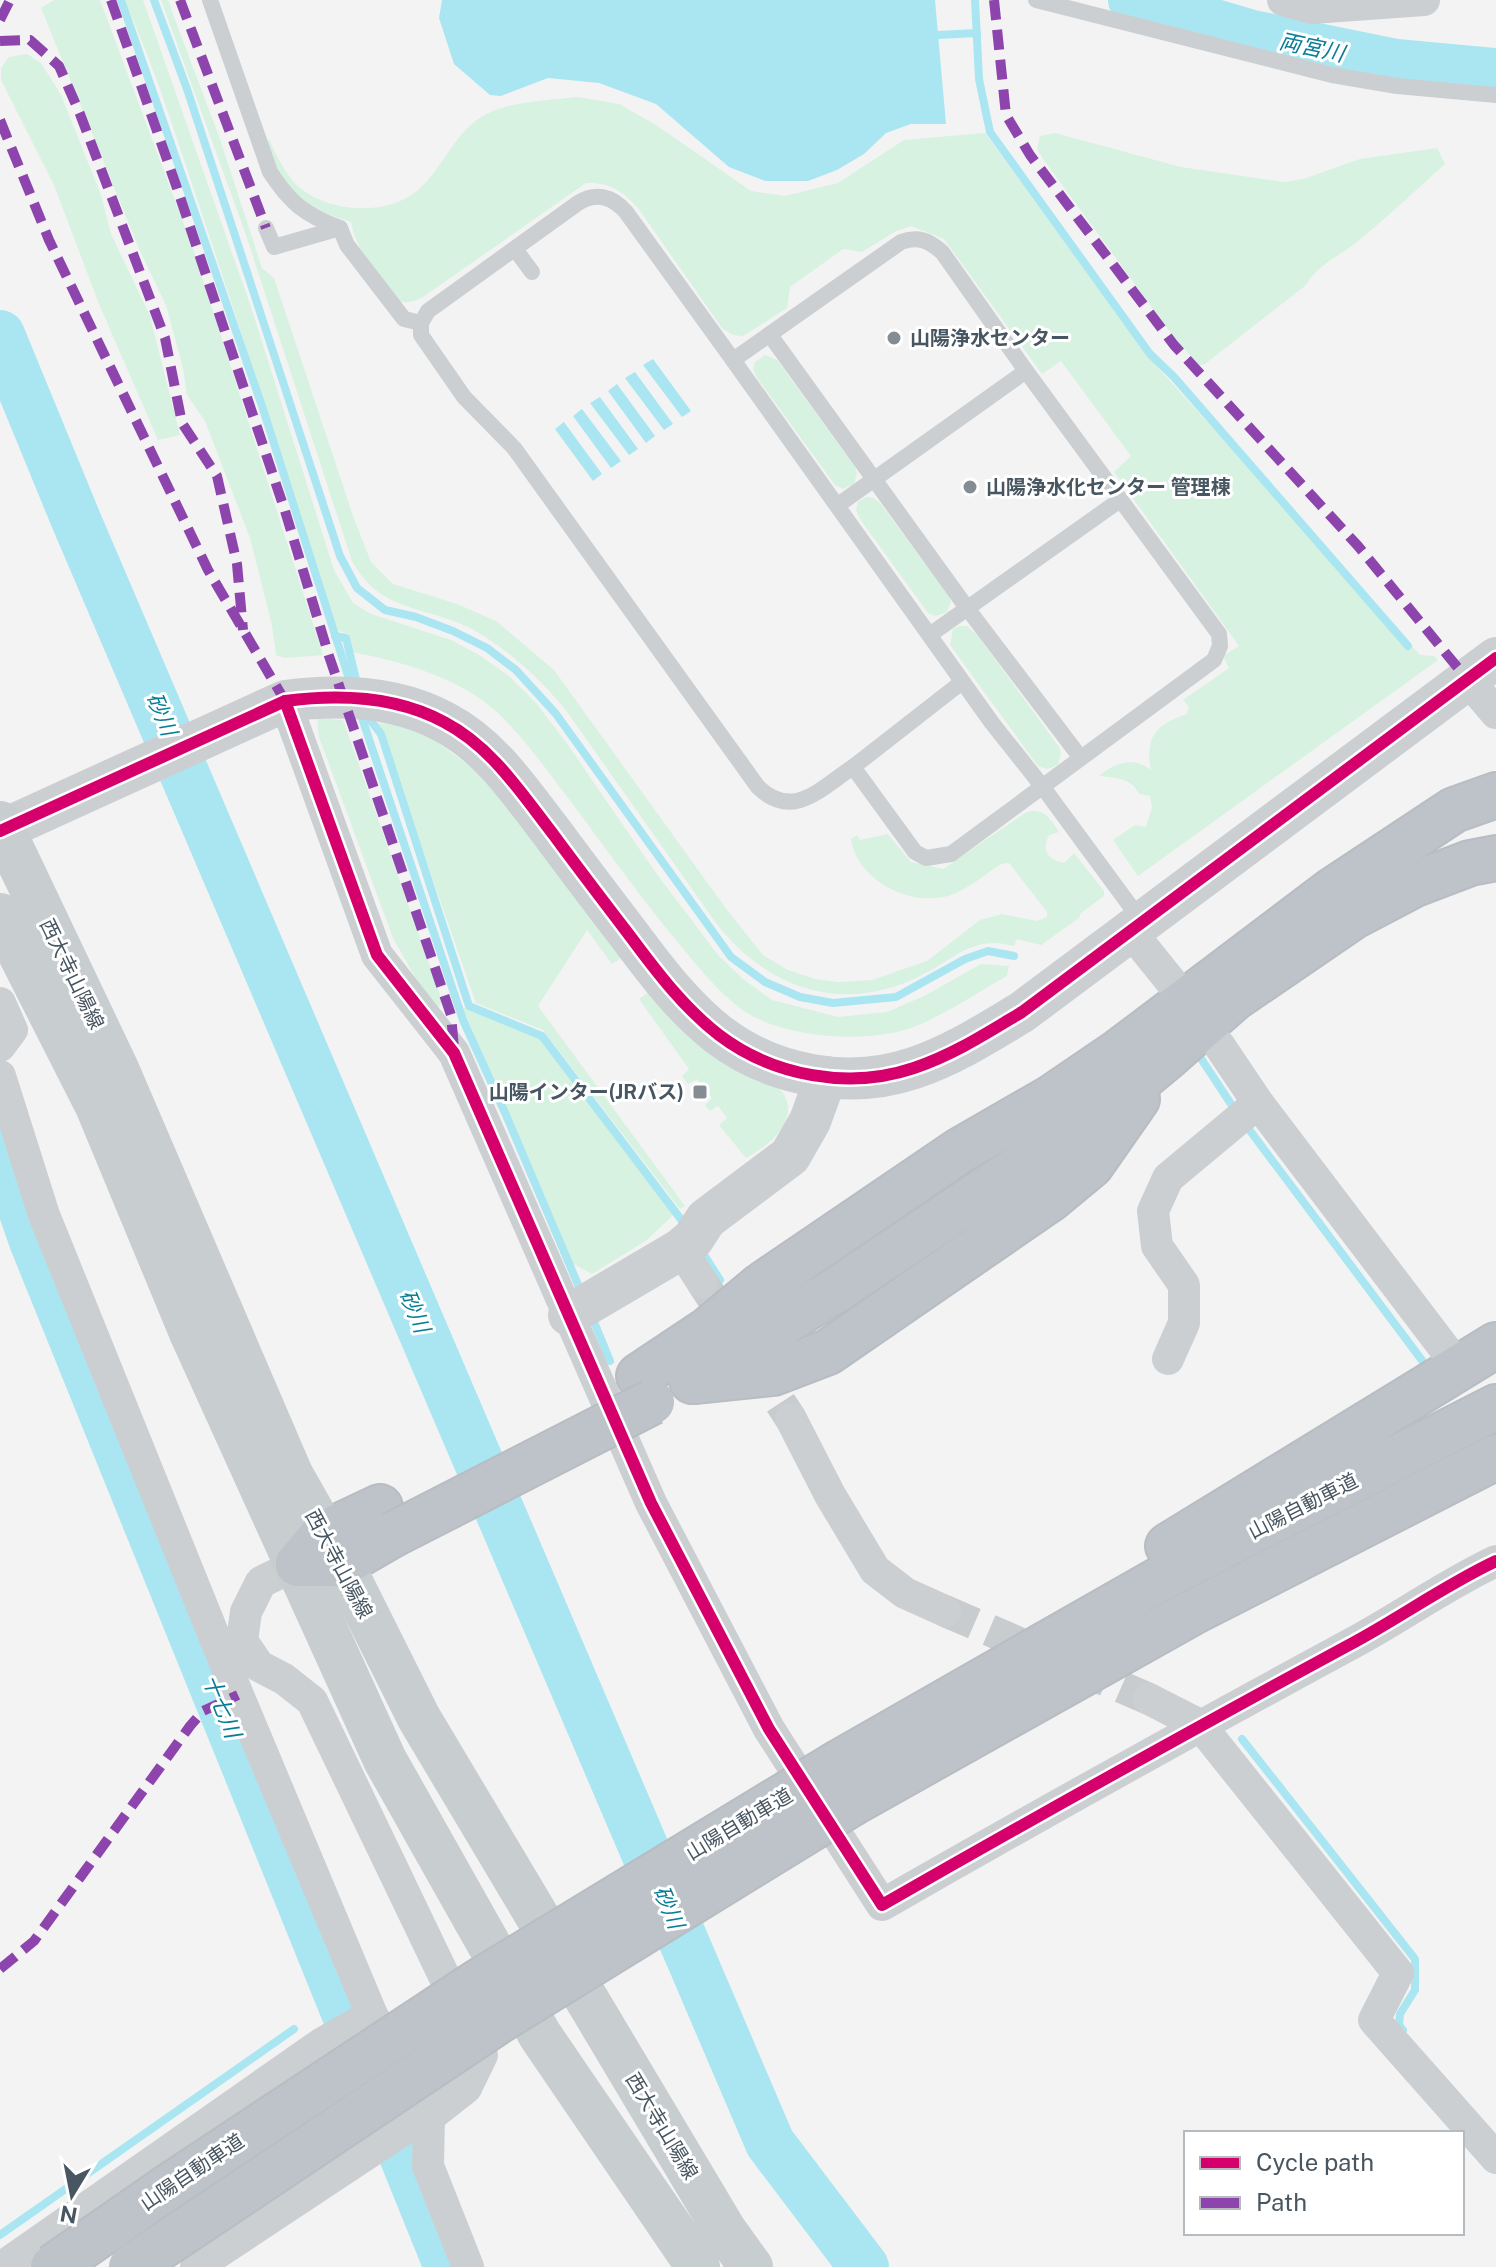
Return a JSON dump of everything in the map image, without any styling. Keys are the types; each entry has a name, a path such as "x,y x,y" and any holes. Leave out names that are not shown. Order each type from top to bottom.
{"highway":[{"path":"321,1554 646,1389 1073,1101 1120,1051 1333,890 1454,810 1496,795"},
{"path":"1411,840 1496,827"},
{"path":"692,1381 836,1290 1096,1116 1234,998 1354,916 1415,884 1470,863 1496,858"},
{"path":"1415,884 1496,887"},
{"path":"646,1389 692,1381 785,1346 853,1305 1124,1117 1166,1058"},
{"path":"888,1735 1175,1541 1496,1345"},
{"name":"山陽自動車道","path":"131,2267 500,2020 847,1782 888,1735 1171,1573 1496,1407"},
{"name":"山陽自動車道","path":"53,2267 184,2176 478,1982 847,1782 1191,1613 1496,1457"}],"main road":[{"name":"西大寺山陽線","path":"1,828 117,1069 291,1474 321,1554 385,1760 540,2035 698,2267"},
{"name":"西大寺山陽線","path":"0,915 97,1106 192,1335 709,2205 751,2267"}],"street":[{"path":"1283,0 1312,8 1424,0"},
{"path":"1,828 272,706 322,696 399,705 444,721 483,748 511,779 653,966 687,1006 719,1035 750,1054 785,1068 826,1077 865,1079 889,1075 943,1057 1022,1012 1482,668 1496,713"},
{"path":"272,706 377,955 454,1053 651,1503 769,1729 882,1905 1496,1561"},
{"path":"1137,928 1172,983"},
{"path":"0,1003 12,1030 0,1046"},
{"path":"1219,1045 1258,1103 1451,1357"},
{"path":"0,1076 44,1215 238,1695 372,2015 421,2121 428,2166 468,2267"},
{"path":"569,1315 691,1266 693,1239 706,1219 790,1156 810,1121 826,1077"},
{"path":"1168,1359 1184,1323 1184,1285 1157,1246 1153,1211 1168,1178 1258,1103"},
{"path":"791,1419 830,1495 875,1570 905,1593 945,1611"},
{"path":"196,2267 421,2121 466,2088 482,2055 312,1701 284,1679 259,1666 242,1641 246,1612 261,1582 321,1554"},
{"path":"1149,1699 1200,1725 1398,1973 1374,2020 1496,2158"},
{"path":"2,2267 321,2044 372,2015"}],"lane":[{"path":"210,0 270,172 282,191 298,208 340,228 347,245 404,319 421,323"},
{"path":"1036,0 1332,75 1397,86 1496,95"},
{"path":"962,682 853,767 805,799 786,803 771,799 758,787 514,448 464,397 421,335 421,323 428,311 588,197 616,201 931,634 962,682 1042,786 1137,928"},
{"path":"266,228 274,247 340,228"},
{"path":"733,360 901,242 915,237 932,243 942,252 1219,634 1220,646 1214,660 951,854 926,858 915,852 853,767"},
{"path":"515,249 532,272"},
{"path":"770,335 967,608 1080,757"},
{"path":"838,505 1026,371"},
{"path":"931,634 1120,500"}],"green space":[{"path":"54,0 100,0 192,246 323,655 285,658 276,655 272,625 250,538 205,421 187,395 166,305 140,251 41,8"},
{"path":"124,0 143,0 251,307 334,570 353,603 371,614 451,640 510,677 536,703 568,745 656,873 718,955 743,979 772,1000 838,1017 887,1012 924,996 981,964 1009,966 1007,976 935,1017 892,1033 848,1037 824,1035 800,1032 758,1019 732,1002 698,967 536,756 500,715 450,681 391,661 352,652 348,634 336,630 177,139"},
{"path":"161,0 168,0 220,139 262,268 274,278 371,562 393,584 457,604 496,621 554,670 727,910 763,955 788,970 815,979 838,982 872,980 927,961 980,920 1002,914 1037,921 1047,917 1047,912 1009,863 1001,864 955,894 917,898 902,894 874,878 863,867 851,839 857,835 860,840 888,834 911,862 943,869 1025,813 1037,811 1049,818 1059,832 1049,835 1046,845 1048,854 1064,863 1074,853 1104,891 1104,896 1041,945 1017,939 1014,946 988,943 977,946 895,987 865,993 837,994 784,980 759,965 737,946 716,923 565,709 544,686 511,655 472,629 405,606 376,590 352,561 246,235"},
{"path":"27,54 41,63 61,95 101,195 111,234 150,316 180,435 158,440 99,304 54,185 1,80 1,68 9,57"},
{"path":"578,97 619,104 656,125 751,191 785,196 838,183 904,140 985,133 1148,357 1420,655 1434,656 1438,660 1138,876 1113,840 1135,825 1146,827 1152,807 1150,796 1139,794 1123,780 1099,776 1111,768 1131,762 1151,770 1150,749 1155,733 1167,722 1187,714 1189,707 1183,700 1229,668 1223,656 1239,646 1114,472 1131,456 1061,361 1042,374 944,239 911,226 896,231 862,252 843,249 790,287 787,308 743,336 733,335 722,328 638,208 615,189 586,183 423,297 405,302 391,295 376,276 357,241 351,222 317,210 296,197 282,178 266,145 269,139 286,171 305,192 336,205 372,208 405,199 418,190 460,136 480,117 513,105"},
{"path":"1055,133 1181,167 1284,182 1303,179 1360,159 1437,148 1445,164 1357,242 1322,266 1306,285 1205,364 1199,365 1173,336 1043,159 1037,149 1040,136"},
{"path":"765,355 777,360 855,467 854,484 843,489 835,485 757,378 753,369 755,362"},
{"path":"867,497 880,503 948,595 951,601 947,612 936,616 928,613 860,519 856,510 858,502"},
{"path":"967,626 978,636 1059,747 1058,765 1047,769 1038,766 950,645 953,629"},
{"path":"317,718 343,720 440,995 438,1010 432,1007 393,938 319,737"},
{"path":"378,723 398,725 433,739 478,772 537,840 623,957 612,964 587,930 538,1006 685,1206 680,1209 543,1030 476,1003"},
{"path":"649,992 783,1093 788,1104 784,1125 757,1152 746,1158 719,1125 727,1118 718,1106 710,1111 705,1105 712,1098 697,1079 688,1084 682,1076 689,1069 639,999"},
{"path":"468,1006 544,1039 673,1211 673,1215 647,1240 592,1274 572,1263 463,1009"}],"water":[{"path":"442,0 935,0 946,124 911,124 886,133 864,154 837,170 808,181 765,181 729,167 656,104 599,83 548,78 501,96 490,95 454,64 439,18"},
{"path":"653,359 691,411 682,417 643,365"},
{"path":"635,372 673,424 664,430 625,378"},
{"path":"617,384 655,436 646,443 608,391"},
{"path":"600,397 638,449 629,455 590,403"},
{"path":"582,409 621,461 611,468 573,416"},
{"path":"564,422 602,474 593,481 555,429"}],"waterway":[{"path":"121,0 262,406 351,685"},
{"path":"154,0 187,89 340,556 357,588 385,610 416,617 453,631 487,648 516,670 556,714 731,957 765,982 800,997 833,1003 896,997 965,959 988,951 1014,956"},
{"path":"975,0 979,79 990,132 1150,354 1174,377 1408,646"},
{"name":"両宮川","path":"1133,0 1252,35 1396,64 1496,73"},
{"path":"938,35 977,33"},
{"name":"砂川","path":"0,335 76,520 770,2143 864,2267"},
{"path":"335,636 346,638 358,688"},
{"path":"359,709 463,1020 582,1294"},
{"path":"364,712 381,734 469,1006 542,1036 686,1226"},
{"path":"1200,1057 1237,1113"},
{"path":"1245,1124 1427,1367"},
{"name":"十七川","path":"0,1143 34,1241 449,2267"},
{"path":"699,1247 720,1280"},
{"path":"592,1317 610,1361"},
{"path":"1242,1739 1415,1959 1415,1990 1400,2014 1399,2025 1403,2030"},
{"path":"0,2235 294,2029"}],"tunnel":[{"path":"702,1282 791,1419"},
{"path":"945,1611 1149,1699"}],"marked path":[{"path":"0,20 10,0"},
{"path":"111,0 177,188 285,511 329,656 451,1015 454,1048"},
{"path":"180,0 266,228"},
{"path":"994,0 1006,115 1030,155 1174,345 1358,546 1467,679"},
{"path":"0,41 30,40 59,66 80,114 165,338 182,423 217,476 237,564 243,630"},
{"path":"0,120 49,240 208,570 285,701"},
{"path":"0,1969 34,1941 203,1711 238,1695"}],"cycle path":[{"path":"0,831 285,701 346,698 406,707 426,713 461,732 491,758 529,803 660,976 719,1035 763,1061 787,1069 812,1075 864,1078 889,1075 928,1063 970,1043 1022,1012 1496,658"},
{"path":"285,701 377,955 454,1053 651,1503 769,1729 882,1905 1496,1561"}],"place":[{"name":"山陽浄水センター","path":"894,338"},
{"name":"山陽浄水化センター 管理棟","path":"970,487"},
{"name":"山陽インター(JRバス)","path":"700,1092"}]}
